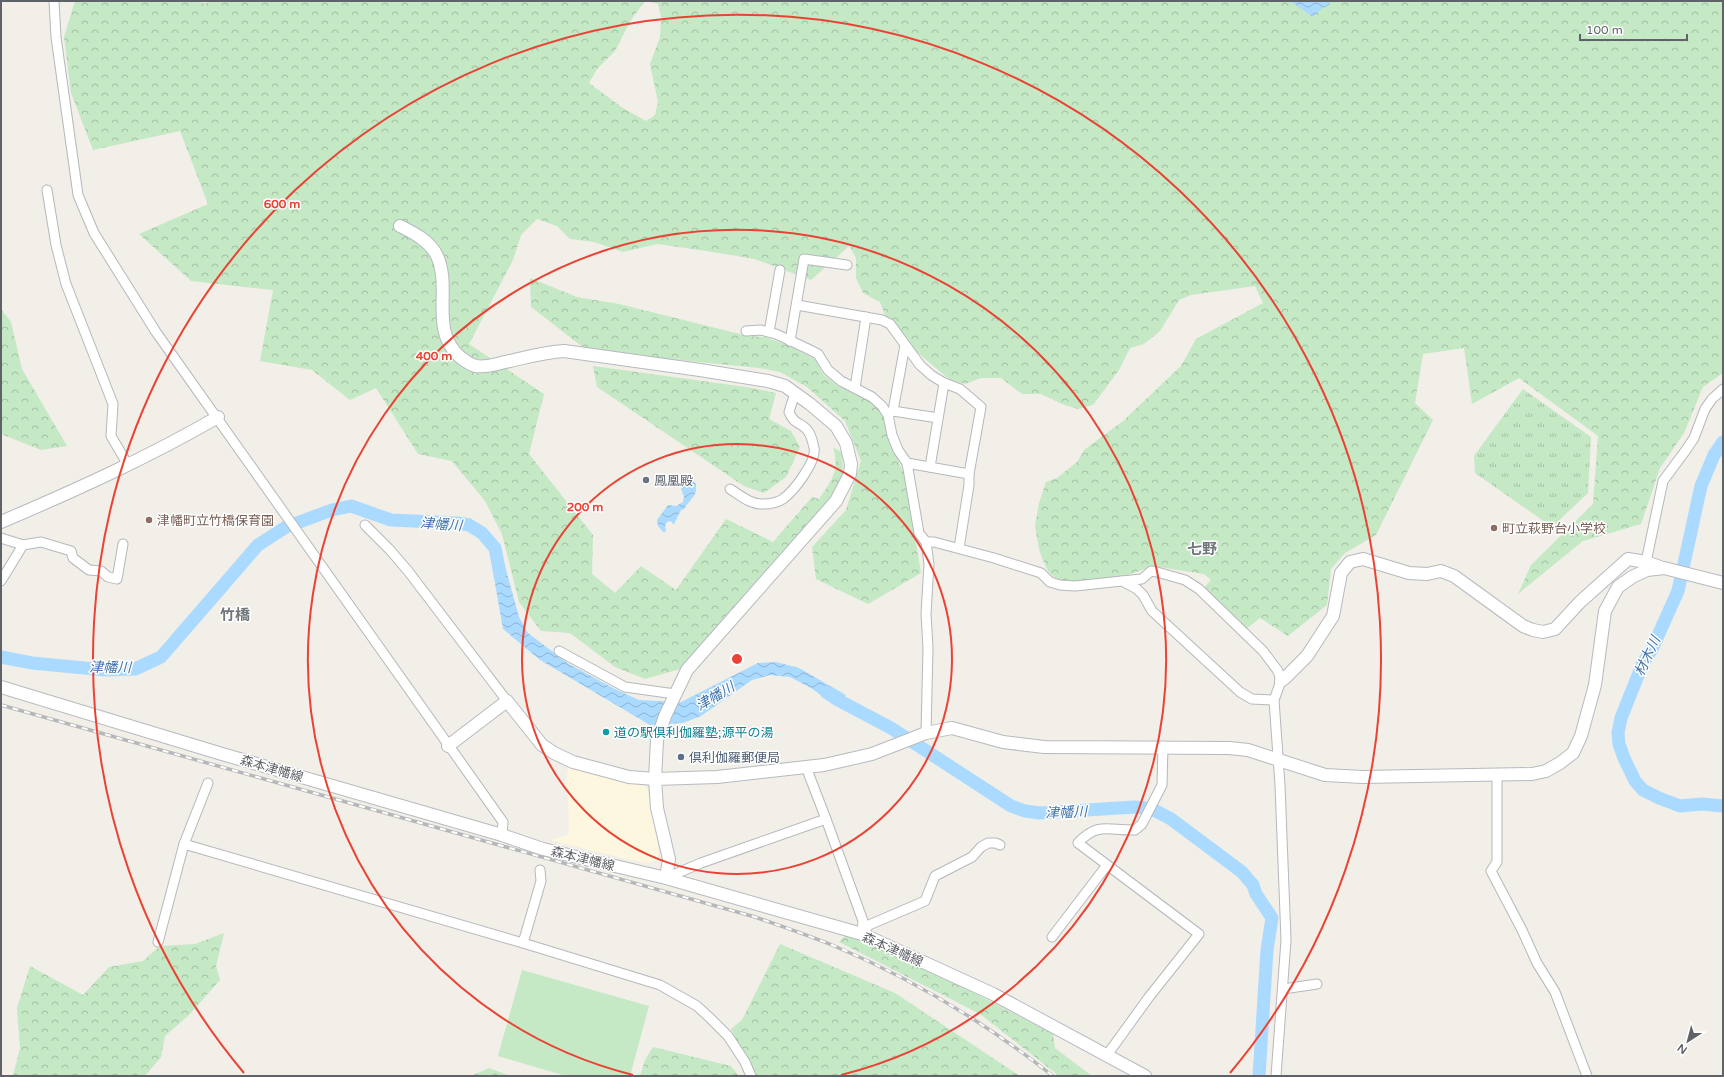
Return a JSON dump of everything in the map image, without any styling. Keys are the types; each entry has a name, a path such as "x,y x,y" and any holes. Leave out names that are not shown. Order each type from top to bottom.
{"street":[{"path":"54,1 56,37 78,195 94,234 156,332 218,417 448,746 503,822 502,835"},
{"path":"47,190 56,245 66,284 112,404 111,436 128,465"},
{"path":"400,226 417,235 429,245 437,256 441,267 444,328 448,342 455,352 464,360 476,366 490,366 550,352 580,353 768,381 785,386 795,393 836,426 846,443 851,464 850,474 836,501 688,670 665,716 658,740 655,779 657,808 669,860 666,878"},
{"path":"790,340 804,259 847,265"},
{"path":"769,332 780,270"},
{"path":"797,305 882,320 890,324 920,365 944,383 960,389 981,407 969,474 969,485 959,548"},
{"path":"854,388 866,317"},
{"path":"746,331 761,330 769,332 790,340 818,354 834,375 841,381 872,397 891,413 938,418"},
{"path":"905,345 891,413 892,435 898,450 907,463 919,533 926,542 929,564 926,614 928,648 926,733"},
{"path":"930,467 944,383"},
{"path":"1646,562 1663,481 1694,438 1705,409 1712,399 1723,389"},
{"path":"730,489 754,503 761,505 774,503 788,494 812,462 815,456 814,448 808,430 794,422 789,412 795,393"},
{"path":"1,522 172,444 218,417"},
{"path":"907,463 969,474"},
{"path":"365,525 408,571 542,745 554,753 573,762 629,777 655,779 717,777 824,765 872,754 926,733 952,728 1003,742 1044,747 1089,748 1163,746 1248,750 1325,775 1363,777 1532,774 1546,771 1573,753 1581,736 1595,685 1605,611 1618,587 1632,577 1647,570 1670,569"},
{"path":"1,538 23,545 41,542 71,551 73,558 89,570 101,571 108,577 117,579 124,544"},
{"path":"926,542 959,548 1041,573 1050,582 1060,585 1075,586 1142,578 1151,571 1184,580 1199,589 1263,651 1278,671 1281,681"},
{"path":"1,581 23,545"},
{"path":"1276,1076 1286,940 1274,700 1281,681 1307,656 1333,616 1341,573 1350,562 1363,559 1410,573 1427,574 1441,571 1454,576 1523,626 1543,632 1555,629 1580,602 1628,559 1646,562 1723,583"},
{"path":"1122,581 1137,589 1143,595 1152,611 1240,692 1252,699 1274,700"},
{"path":"559,651 625,687 675,694"},
{"name":"森本津幡線","path":"1,687 222,754 502,835 542,849 666,878 862,934 993,994 1145,1076"},
{"path":"448,746 508,701"},
{"path":"1107,1056 1149,997 1199,934 1078,843 1085,836 1096,830 1108,828 1135,830 1142,824 1158,793 1163,779 1163,746"},
{"path":"806,767 863,921 862,934"},
{"path":"1497,775 1497,862 1491,871 1554,992 1586,1076"},
{"path":"158,942 184,844 208,783"},
{"path":"666,878 701,863 826,819"},
{"path":"862,934 869,925 925,901 935,876 972,857 981,847 996,843 1000,845"},
{"path":"184,844 523,943 660,985 681,996 710,1018 728,1036 745,1062 751,1076"},
{"path":"1052,937 1107,865"},
{"path":"523,943 541,881 540,870"},
{"path":"1283,989 1317,984"}],"shaded area":[{"path":"569,766 641,783 647,788 653,809 659,854 655,860 650,863 626,859 551,840 569,834 568,789 565,784"}],"green space":[{"path":"75,1 198,1 206,4 207,1 645,1 631,20 615,51 597,69 589,83 623,108 646,121 655,115 658,102 650,64 660,37 661,17 658,4 647,1 1723,1 1723,373 1703,387 1684,433 1660,468 1641,524 1583,541 1518,594 1531,565 1593,504 1598,436 1519,378 1472,404 1464,348 1423,354 1415,403 1433,420 1376,535 1345,553 1331,569 1327,605 1288,636 1260,618 1246,629 1203,589 1211,580 1204,574 1153,566 1128,575 1101,580 1066,582 1054,577 1048,571 1042,558 1035,526 1039,503 1046,482 1057,478 1077,462 1084,450 1123,421 1181,366 1196,339 1263,303 1255,286 1191,295 1179,300 1160,331 1144,344 1130,348 1119,370 1093,405 1078,409 1062,404 1041,394 1022,394 1001,378 981,378 965,384 950,380 917,352 885,315 880,302 863,293 856,278 856,258 849,246 811,280 755,259 700,250 657,244 623,252 594,242 570,239 557,226 537,219 521,235 513,260 469,344 544,394 529,454 593,535 592,574 615,593 641,566 676,590 726,519 773,542 812,497 819,499 834,475 836,463 833,447 841,452 843,463 842,475 839,486 831,499 680,669 645,679 615,667 570,633 541,631 519,602 502,534 485,501 452,461 418,454 376,388 350,400 312,370 260,361 273,290 191,281 139,234 208,204 180,131 93,150 71,93 64,37"},
{"path":"530,278 577,297 619,304 748,336 765,337 789,346 815,359 823,374 838,386 854,391 877,406 883,412 892,446 904,474 921,573 868,604 816,579 812,547 846,510 861,461 845,421 807,387 780,372 759,368 588,351 531,307"},
{"path":"1,309 11,322 22,369 67,446 41,450 1,434"},
{"path":"593,366 753,388 776,393 769,419 791,431 800,447 786,477 764,493 744,486 597,387"},
{"path":"1523,389 1591,437 1588,493 1552,527 1475,473 1474,456"},
{"path":"224,933 216,966 220,980 190,1014 165,1036 161,1057 145,1076 13,1076 20,1048 17,1008 30,966 83,995 109,967 143,961 160,946 195,944"},
{"path":"847,934 936,973 1053,1034 1055,1048 1092,1076 1059,1076 980,1014 839,942"},
{"path":"780,944 895,993 1020,1076 755,1076 731,1029 742,1020"},
{"path":"522,970 649,1006 630,1076 566,1076 498,1056"},
{"path":"653,1047 731,1066 739,1076 640,1076 645,1060"},
{"path":"489,1068 511,1076 471,1076"}],"water":[{"path":"1290,1 1330,1 1330,4 1320,10 1313,17"},
{"path":"684,478 695,482 695,494 684,509 681,510 674,524 670,521 667,522 665,526 666,532 663,532 658,526 657,520 668,505 676,506 683,502 684,496 681,485"},
{"path":"490,555 502,555 519,617 528,633 569,664 613,688 639,700 681,702 758,663 776,662 799,668 846,695 837,706 811,688 790,677 770,675 752,680 701,716 683,723 650,725 540,660 503,629"}],"waterway":[{"name":"材木川","path":"1723,442 1714,455 1701,486 1678,591 1652,649 1643,663 1621,718 1618,733 1619,744 1624,758 1635,781 1643,790 1680,806 1702,804 1723,806"},
{"name":"津幡川","path":"1,657 32,663 105,670 135,669 161,657 258,545 286,527 332,510 351,506 391,520 458,523 469,525 482,533 495,548 500,573"},
{"name":"津幡川","path":"826,692 891,728 1011,806 1025,811 1040,813 1134,807 1147,808 1171,819 1242,872 1253,885 1256,894 1272,918 1267,950 1259,1076"}],"railway":[{"path":"1,705 755,917 784,927 832,945 919,987 974,1020 1053,1076"}],"place":[{"name":"鳳凰殿","path":"646,480"},
{"name":"津幡町立竹橋保育園","path":"149,520"},
{"name":"町立萩野台小学校","path":"1494,528"},
{"name":"道の駅倶利伽羅塾;源平の湯","path":"606,732"},
{"name":"倶利伽羅郵便局","path":"681,757"}],"district":[{"name":"七野","path":"1202,549"},
{"name":"竹橋","path":"235,615"}]}
